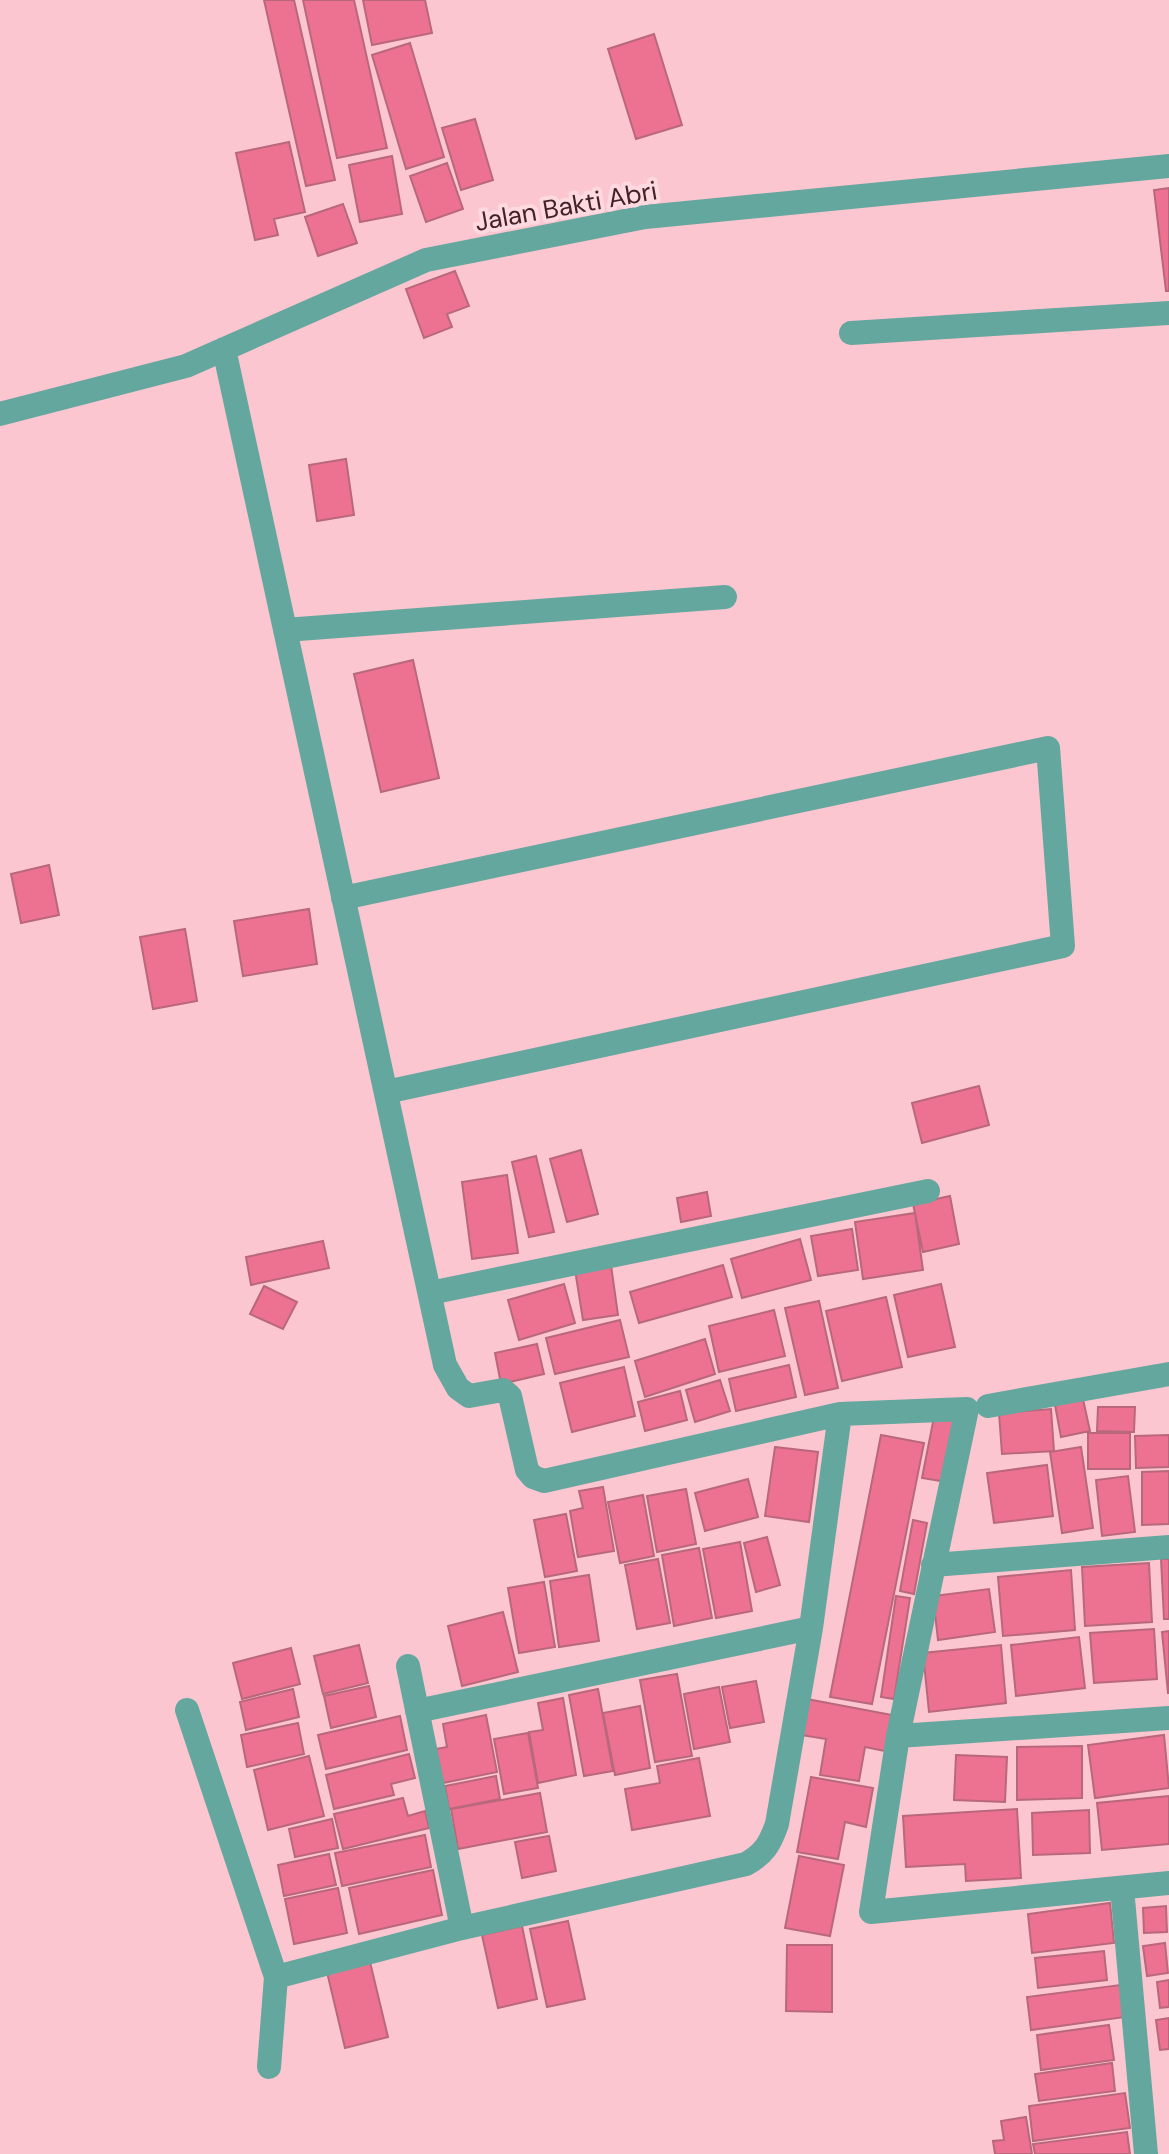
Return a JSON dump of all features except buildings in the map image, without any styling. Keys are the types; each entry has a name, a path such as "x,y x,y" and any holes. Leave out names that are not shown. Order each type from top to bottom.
{"street":[{"name":"Jalan Bakti Abri","path":"0,414 186,366 426,260 629,220 1169,166"},
{"path":"851,333 1169,313"},
{"path":"224,349 445,1365 458,1388 469,1396 503,1390 510,1396 527,1470 533,1477 544,1481 840,1414 967,1409 898,1736 871,1912 1169,1883"},
{"path":"285,630 725,597"},
{"path":"343,898 1048,748 1063,946 386,1092"},
{"path":"430,1293 928,1191"},
{"path":"988,1406 1169,1374"},
{"path":"276,1977 462,1928 746,1864 759,1857 769,1845 777,1824 811,1628 840,1414"},
{"path":"933,1565 1169,1547"},
{"path":"417,1711 811,1628"},
{"path":"408,1666 462,1928"},
{"path":"187,1710 276,1977 269,2067"},
{"path":"898,1736 1169,1718"},
{"path":"1122,1888 1146,2154"}]}
